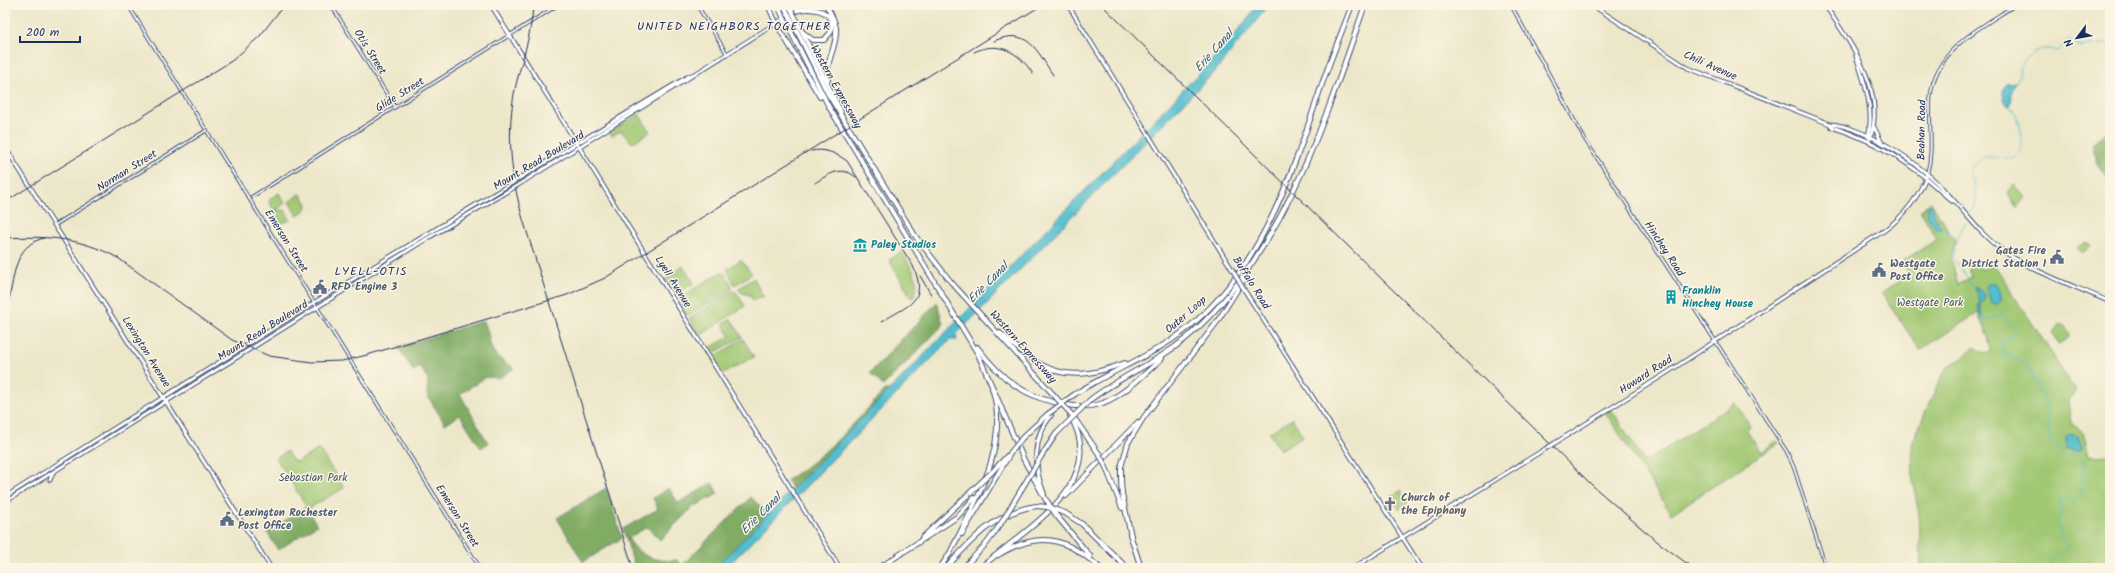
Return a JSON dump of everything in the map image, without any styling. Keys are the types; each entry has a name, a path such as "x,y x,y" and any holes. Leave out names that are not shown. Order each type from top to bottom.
{"highway":[{"path":"768,5 776,23 846,135"},
{"name":"Western Expressway","path":"778,5 818,88 981,359 1024,460 1047,501 1056,515 1100,568"},
{"path":"826,5 834,21 836,30 827,71 832,93"},
{"name":"Outer Loop","path":"1049,414 1075,394 1161,346 1188,327 1210,308 1236,276 1264,231 1288,184 1352,5"},
{"name":"Outer Loop","path":"963,568 988,543 1000,526 1056,434 1090,400 1112,384 1170,351 1206,320 1250,268 1290,196 1309,154 1330,105 1365,5"},
{"path":"786,6 853,135"},
{"path":"793,12 807,8 821,11 830,20 832,31 825,39 813,40 805,34 795,22"},
{"name":"Western Expressway","path":"795,22 823,85 914,234 937,266 1071,415 1106,465 1117,492 1141,568"},
{"path":"1131,536 1122,494 1121,467 1132,436 1217,322 1250,268"},
{"path":"983,318 1030,358 1058,372 1073,374 1105,370 1141,357"},
{"path":"967,334 990,364 1014,386 1042,399 1074,406 1094,406 1111,399 1135,382 1170,351"},
{"path":"949,555 983,484 995,446 998,420 994,394 981,359"},
{"path":"985,564 1088,475 1152,408"},
{"path":"907,550 926,535 1011,452 1023,437 1049,414"},
{"path":"1047,501 1038,477 1036,448 1041,431 1049,414"},
{"path":"1060,500 1076,477 1081,458 1079,436 1071,415"},
{"path":"940,568 1011,452"},
{"path":"879,568 957,517 973,501 983,484"},
{"path":"946,568 969,543 991,524 1017,510 1037,506 1047,507 1065,513 1082,524 1127,568"},
{"path":"979,568 1019,544 1041,539 1062,542 1076,548 1100,568"}],"main road":[{"name":"Lyell Avenue","path":"491,5 840,568"},
{"name":"Buffalo Road","path":"1068,5 1243,288 1403,536 1422,568"},
{"name":"Chili Avenue","path":"1592,5 1688,68 1830,124 1832,127 1868,140 1896,156 1946,191 1952,201 1989,240 2011,256 2037,270 2110,302"},
{"path":"1825,5 1862,64 1870,90 1873,124 1876,135 1883,144"},
{"name":"Mount Read Boulevard","path":"5,502 448,226 518,185 687,77 727,54 803,6"},
{"path":"1854,51 1864,80 1868,98 1869,136"},
{"name":"Chili Avenue","path":"1830,124 1836,124 1869,136 1904,156 1926,176"},
{"path":"1868,140 1873,124"},
{"name":"Mount Read Boulevard","path":"5,497 438,226 578,146"},
{"name":"Lexington Avenue","path":"5,147 271,568"},
{"name":"Howard Road","path":"1353,568 1715,342 1894,223 1916,199 1926,176"},
{"path":"438,226 448,226 453,217"},
{"path":"50,480 53,472"}],"street":[{"name":"Emerson Street","path":"128,5 480,568"},
{"name":"Otis Street","path":"331,5 395,108"},
{"name":"Glide Street","path":"250,198 558,5"},
{"path":"697,5 727,54"},
{"name":"Hinchey Road","path":"1511,5 1584,138 1791,458 1826,568"},
{"name":"Beahan Road","path":"1926,176 1932,147 1930,98 1939,68 1958,43 2015,5"},
{"name":"Norman Street","path":"55,225 207,130"}],"green space":[{"path":"639,114 650,132 632,143 621,131 612,136 610,132"},
{"path":"2110,129 2110,182 2097,162 2092,144"},
{"path":"2014,185 2025,197 2017,208 2007,192"},
{"path":"279,193 285,203 276,211 285,210 290,220 283,223 275,220 272,213 275,212 269,202 271,198"},
{"path":"300,193 307,204 306,209 297,216 289,202"},
{"name":"Westgate Park","path":"1931,202 1955,241 1951,258 1958,285 1971,277 1968,268 1977,262 1982,270 1992,264 1997,269 2076,391 2068,400 2071,423 2083,432 2089,456 2110,455 2110,568 1921,568 1919,515 1913,483 1912,444 1946,368 1963,358 1973,347 1987,354 1991,351 1988,336 1978,313 1920,350 1882,293 1909,275 1902,262 1937,239 1920,210"},
{"path":"2087,242 2091,247 2081,253 2077,248"},
{"path":"902,252 912,269 916,281 917,287 912,299 889,260"},
{"path":"741,260 752,274 735,285 727,269"},
{"path":"683,266 694,283 675,295 664,280"},
{"path":"721,272 725,274 732,285 731,290 689,315 686,315 678,303 679,298"},
{"path":"754,278 762,295 764,296 762,298 761,296 753,301 750,295 742,293 738,289"},
{"path":"733,291 737,293 745,306 701,335 698,335 690,322 690,318"},
{"path":"937,302 943,325 883,386 870,373"},
{"path":"731,319 742,337 710,355 707,350 730,336 723,324"},
{"path":"484,321 493,351 503,361 514,368 499,378 486,377 460,394 488,443 481,448 460,415 445,424 427,395 428,379 420,367 413,371 398,347"},
{"path":"2062,324 2070,334 2069,337 2059,344 2053,332"},
{"path":"743,339 754,357 722,374 713,360 714,357"},
{"path":"886,389 888,391 793,489 787,480 801,471 827,449"},
{"path":"1735,403 1751,426 1747,431 1761,452 1777,441 1779,443 1671,514 1605,412 1611,409 1645,462"},
{"path":"1292,418 1303,436 1280,450 1269,433"},
{"name":"Sebastian Park","path":"319,449 344,488 308,509 276,458 287,451 292,460 297,462"},
{"path":"712,483 718,494 693,507 660,540 647,527 628,538 632,544 637,550 649,557 662,560 677,560 682,565 751,497 768,514 715,568 635,568 623,529 658,509 653,498 669,488 678,503"},
{"path":"606,488 622,538 583,562 557,518"},
{"path":"1400,491 1408,503 1399,509 1391,497"},
{"path":"306,507 317,525 278,550 267,532"}],"water":[{"path":"1258,5 1269,5 1218,68 956,335 957,340 950,340 726,568 715,568 1154,120 1230,41"},
{"path":"2016,82 2012,91 2012,101 2010,107 2004,100 2003,92 2007,83"},
{"path":"1929,205 1932,206 1934,215 1941,228 1937,230 1928,217 1927,208"},
{"path":"1991,282 1997,284 2001,294 2001,301 1998,304 1992,303 1986,289 1987,285"},
{"path":"1975,286 1984,294 1984,299 1980,304 1982,316 1979,313 1978,305 1980,303"},
{"path":"2071,434 2078,436 2082,447 2080,451 2066,449 2066,436"}],"waterway":[{"path":"2016,82 2020,73 2019,69 2026,59 2034,52 2045,49 2057,51 2069,41 2082,47 2110,42"},
{"path":"1971,214 1976,202 1971,167 1984,157 2006,159 2012,158 2020,149 2022,133 2014,111 2010,107"},
{"path":"1966,222 1957,237 1953,258 1974,287"},
{"path":"1941,228 1948,231 1956,239"},
{"path":"1980,313 1982,321 2001,315 2015,328 2016,334 2002,341 2002,353 2005,355 2010,354 2017,360 2026,364 2047,409 2048,436 2051,444 2060,448 2064,457 2074,453 2086,462 2082,476 2084,485 2079,496 2073,501 2064,499 2059,502 2061,511 2058,526 2061,538 2067,548 2052,559 2051,562 2055,568"}],"railway":[{"path":"5,202 233,60 260,36 284,5"},
{"path":"533,5 530,28 516,83 512,111 511,145 517,196 526,229 633,568"},
{"path":"5,238 35,237 63,239 104,251 118,258 232,340 269,356 312,362 342,361 367,355 567,295 605,278 1042,5"},
{"path":"1102,5 1593,486 1654,539 1693,568"},
{"path":"994,41 1006,37 1015,37 1030,43 1042,57 1053,75"},
{"path":"974,52 992,47 1008,50 1015,54 1033,74"},
{"path":"811,151 821,150 830,152 847,161 913,266 919,288 917,295 907,306 881,322"},
{"path":"815,183 830,174 840,171 851,173 856,177"},
{"path":"9,299 15,271 21,254 34,242 44,238"},
{"path":"920,276 932,296"},
{"path":"5,314 9,295"},
{"path":"5,346 6,351"}],"place":[{"name":"Paley Studios","path":"860,245"},
{"name":"Gates Fire District Station 1","path":"2057,257"},
{"name":"Westgate Post Office","path":"1879,270"},
{"name":"RFD Engine 3","path":"320,287"},
{"name":"Franklin Hinchey House","path":"1671,297"},
{"name":"Church of the Epiphany","path":"1390,504"},
{"name":"Lexington Rochester Post Office","path":"227,519"}],"district":[{"name":"UNITED NEIGHBORS TOGETHER","path":"734,26"},
{"name":"LYELL-OTIS","path":"371,271"}],"water label":[{"name":"Erie Canal","path":"1214,51"},
{"name":"Erie Canal","path":"988,283"},
{"name":"Erie Canal","path":"761,514"}]}
